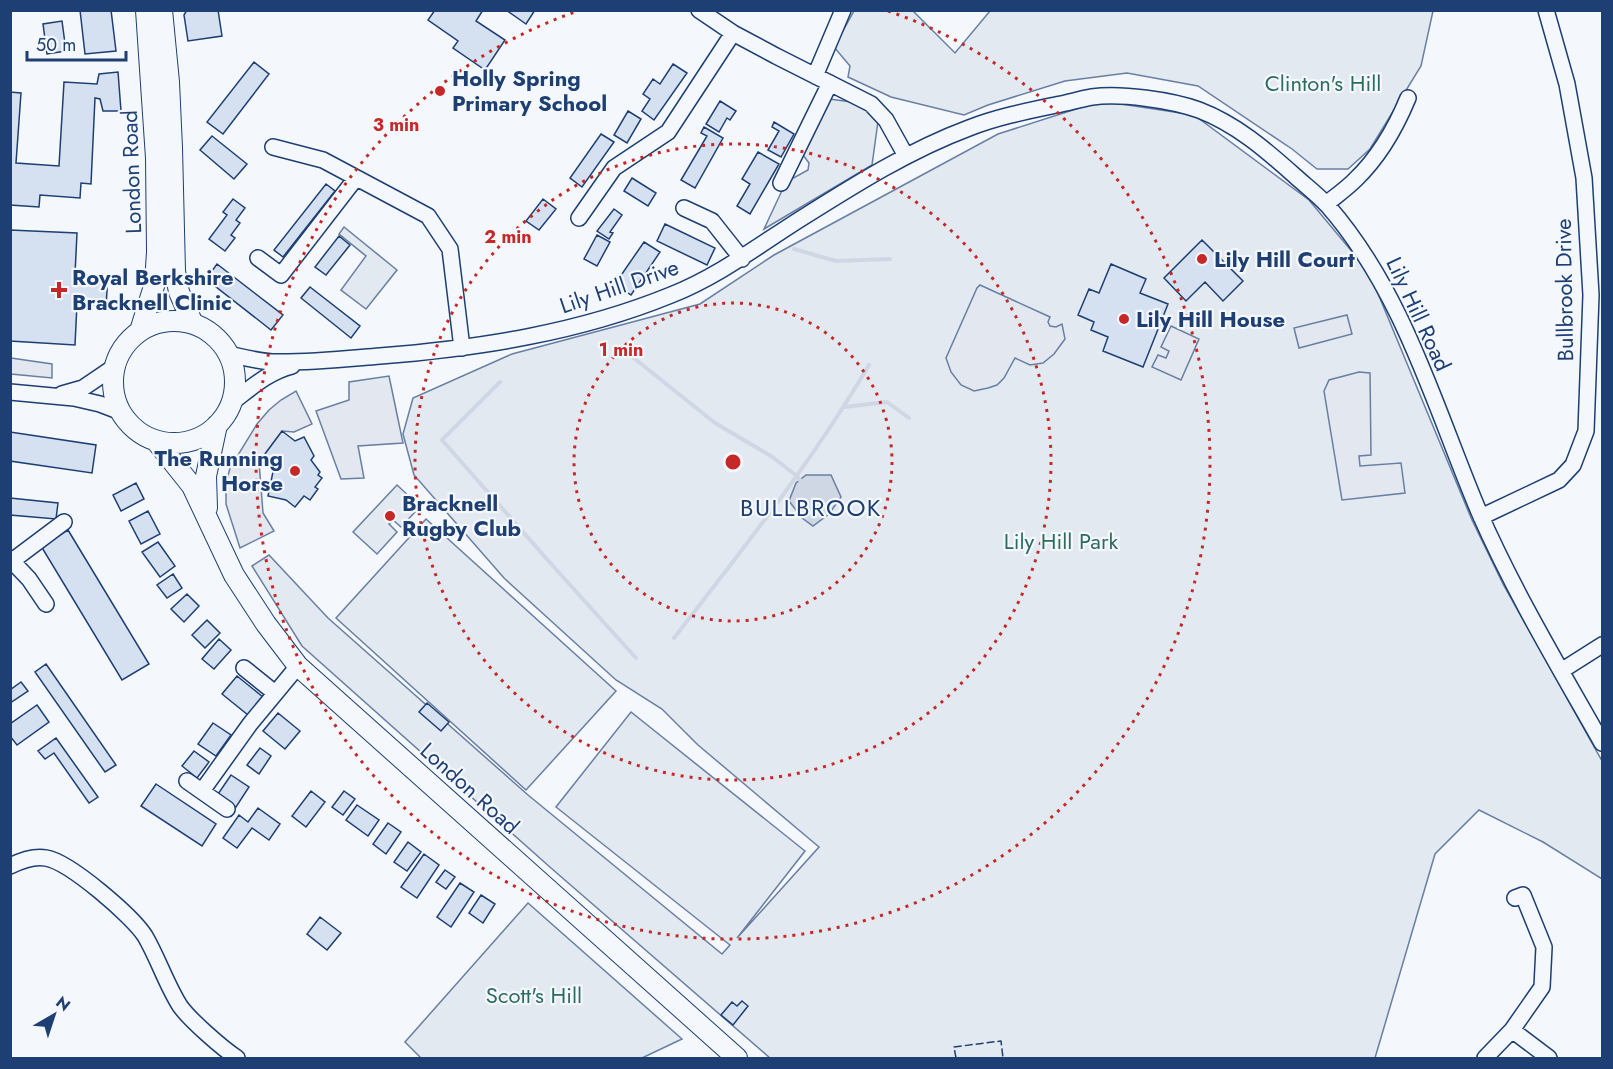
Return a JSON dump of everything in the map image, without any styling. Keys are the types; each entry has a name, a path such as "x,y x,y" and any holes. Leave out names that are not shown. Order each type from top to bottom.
{"main road":[{"name":"London Road","path":"140,331 154,283 157,252 156,158 146,10"},
{"name":"London Road","path":"162,10 172,137 175,272 179,292 193,324"},
{"path":"164,322 193,324 219,342 228,354 235,381 231,403 226,414 203,438 188,443 156,441 130,423 120,412 114,398 112,384 114,367 123,348 140,331 164,322"},
{"name":"London Road","path":"209,521 206,476 217,425"},
{"name":"London Road","path":"156,441 192,486 245,592 298,666 737,1059"}],"street":[{"path":"699,10 733,33 872,104 886,120 906,156"},
{"path":"816,75 843,10"},
{"name":"Bullbrook Drive","path":"1481,517 1559,480 1573,465 1586,431 1597,295 1584,178 1567,84 1546,10"},
{"path":"579,218 614,168 668,132 733,33"},
{"path":"781,183 830,83"},
{"name":"Lily Hill Road","path":"906,156 972,127 1023,112 1096,96 1143,98 1198,110 1236,129 1263,148 1326,204 1363,251 1387,291 1426,380 1481,517 1517,591 1602,743"},
{"path":"1326,204 1356,179 1383,145 1398,122 1408,98"},
{"path":"273,147 322,160 428,216 450,249 462,348"},
{"name":"Lily Hill Drive","path":"228,354 268,362 312,361 462,348 559,331 599,321 672,295 742,259 799,219 906,156"},
{"path":"258,258 281,275 356,178"},
{"path":"684,208 712,221 742,259"},
{"name":"Lily Hill Drive","path":"231,403 274,372 312,361"},
{"path":"54,397 83,388 114,367"},
{"path":"10,392 87,401 120,412"},
{"path":"46,604 29,579 11,560 64,522"},
{"path":"1561,670 1602,645"},
{"path":"202,791 298,666"},
{"path":"244,668 275,693"},
{"path":"187,781 227,809"},
{"path":"10,866 31,859 46,858 75,872 123,911 144,935 181,1007 237,1059"},
{"path":"1485,1059 1512,1030 1542,987 1544,947 1523,895"},
{"path":"1512,1030 1549,1059"}],"green space":[{"name":"Clinton's Hill","path":"854,11 913,11 955,53 990,11 1433,11 1421,66 1370,149 1348,169 1317,169 1292,149 1198,86 1127,73 1065,81 988,105 964,115 891,97 848,77 850,66 834,47"},
{"path":"829,99 860,103 879,114 872,165 764,229 786,182 808,170 809,163 803,155"},
{"name":"Lily Hill Park","path":"1101,101 1194,115 1309,200 1369,272 1472,520 1503,584 1602,761 1602,879 1543,842 1479,810 1435,854 1375,1058 770,1058 551,868 302,646 252,566 269,555 328,618 528,795 722,954 730,945 556,807 631,712 805,851 737,938 819,847 698,745 662,709 616,680 504,578 414,475 403,434 413,398 512,354 700,304 774,255 998,134"},
{"path":"344,227 397,270 366,309 341,290 366,256 339,234"},
{"name":"Bracknell Rugby Club","path":"397,485 412,499 407,505 415,512 401,527 393,520 389,524 397,532 377,554 353,532"},
{"path":"426,519 616,691 526,790 336,618"},
{"name":"Scott's Hill","path":"528,903 682,1039 642,1058 421,1058 405,1042"}],"shaded area":[{"path":"980,285 1050,317 1048,322 1050,326 1056,327 1062,324 1065,339 1054,354 1043,363 1030,365 1015,358 1004,378 997,385 974,391 961,385 951,372 946,358"},
{"path":"1347,315 1352,334 1299,348 1294,328"},
{"path":"1171,326 1199,339 1181,380 1152,367 1158,355 1166,358 1169,351 1161,347"},
{"path":"11,358 52,364 52,378 11,374"},
{"path":"1359,372 1370,373 1371,455 1359,456 1360,466 1401,463 1405,493 1342,500 1324,391 1329,380"},
{"path":"389,376 403,443 358,446 364,478 341,479 316,411 349,400 349,382"},
{"path":"296,391 312,424 294,432 282,431 259,462 263,513 274,531 240,548 226,504 226,483 230,468 257,424 269,410"},
{"path":"806,475 831,475 841,497 829,514 813,526 802,518 789,501 796,483"}],"building":[{"path":"80,10 111,10 116,51 85,54"},
{"path":"187,10 218,10 222,36 188,41 184,15"},
{"path":"435,10 483,10 476,21 505,40 485,70 453,48 458,41 428,20"},
{"path":"506,10 535,10 526,24"},
{"path":"62,21 66,51 47,54 43,24"},
{"path":"254,62 269,74 223,134 207,122"},
{"path":"673,64 687,73 654,120 642,111 650,99 643,94 653,79 660,84"},
{"path":"118,72 121,111 103,111 100,99 95,98 91,184 81,183 80,198 40,195 39,207 10,205 10,92 21,93 16,163 59,166 64,82 97,84 99,74"},
{"path":"720,101 736,111 730,120 727,118 719,132 706,124"},
{"path":"628,111 641,119 627,143 614,135"},
{"path":"774,122 794,134 781,157 768,150 779,131 772,127"},
{"path":"704,127 723,138 695,188 681,180 707,136 701,133"},
{"path":"601,134 614,142 582,187 570,178"},
{"path":"212,136 247,164 234,179 200,150"},
{"path":"758,152 779,164 750,214 737,206 750,184 742,179"},
{"path":"632,178 656,193 648,206 624,191"},
{"path":"326,184 335,191 283,257 274,250"},
{"path":"233,199 245,208 236,220 240,223 231,235 235,238 225,251 209,239 227,215 223,212"},
{"path":"543,199 556,209 539,230 526,221"},
{"path":"614,209 622,215 610,232 613,233 609,239 597,231"},
{"path":"665,224 715,248 707,265 657,241"},
{"name":"Royal Berkshire Bracknell Clinic","path":"10,230 77,233 75,274 108,276 106,306 77,304 75,345 10,341"},
{"path":"597,235 610,242 597,266 584,259"},
{"path":"339,236 350,245 326,275 315,267"},
{"name":"Lily Hill Court","path":"1202,240 1243,281 1223,301 1205,282 1186,301 1164,278"},
{"path":"644,242 660,252 631,295 615,284"},
{"path":"217,264 283,315 271,330 206,279"},
{"name":"Lily Hill House","path":"1111,264 1146,279 1140,293 1168,304 1143,367 1103,351 1108,337 1091,330 1094,322 1078,315 1089,289 1099,293"},
{"path":"310,287 360,326 351,338 301,298"},
{"name":"The Running Horse","path":"282,431 295,441 304,437 314,456 311,460 320,472 318,475 322,478 315,487 318,489 310,500 304,496 295,507 286,500 268,496 274,467 270,463 266,467 259,462"},
{"path":"10,432 96,445 92,473 10,461"},
{"path":"136,483 144,499 121,511 113,495"},
{"path":"10,498 58,503 56,519 10,515"},
{"path":"148,511 160,534 141,544 129,521"},
{"path":"68,530 149,664 122,680 41,546"},
{"path":"158,542 175,566 160,577 142,552"},
{"path":"173,574 182,588 167,598 157,585"},
{"path":"187,594 199,606 184,622 171,609"},
{"path":"207,620 220,633 205,648 192,635"},
{"path":"219,639 231,650 214,669 202,659"},
{"path":"46,664 116,765 105,772 35,672"},
{"path":"237,676 263,697 248,715 222,694"},
{"path":"21,682 28,691 10,703 10,690"},
{"path":"427,703 449,722 441,731 419,712"},
{"path":"37,705 49,722 17,745 10,736 10,724"},
{"path":"278,713 300,731 285,749 263,731"},
{"path":"213,723 231,735 216,756 198,744"},
{"path":"56,738 98,797 89,803 54,753 45,759 38,751"},
{"path":"260,748 271,756 259,774 247,765"},
{"path":"194,751 209,762 197,778 182,766"},
{"path":"231,775 249,787 236,807 218,794"},
{"path":"156,784 216,824 202,846 141,806"},
{"path":"311,791 325,802 306,827 292,816"},
{"path":"344,791 355,799 343,815 332,807"},
{"path":"357,805 379,820 368,836 346,820"},
{"path":"258,808 280,824 269,840 252,828 237,848 223,838 239,815 248,822"},
{"path":"388,823 401,832 386,854 373,844"},
{"path":"408,842 421,852 407,871 394,862"},
{"path":"424,854 439,865 417,898 401,887"},
{"path":"445,870 455,877 446,889 436,882"},
{"path":"460,883 474,892 451,927 437,917"},
{"path":"481,895 495,904 483,923 469,913"},
{"path":"320,917 341,933 327,950 307,934"},
{"path":"742,1001 748,1006 733,1025 721,1015 732,1002 737,1006"}],"waterway":[{"path":"794,249 836,261 890,259"},
{"path":"620,347 715,423 771,456 800,480"},
{"path":"674,638 800,471 869,365"},
{"path":"500,382 442,440 636,658"},
{"path":"844,407 887,402 909,418"}],"fence":[{"path":"956,1058 954,1047 1001,1041 1003,1058"}],"place":[{"name":"Holly Spring Primary School","path":"440,91"},
{"name":"Lily Hill Court","path":"1202,259"},
{"name":"Royal Berkshire Bracknell Clinic","path":"59,290"},
{"name":"Lily Hill House","path":"1124,319"},
{"name":"The Running Horse","path":"295,471"},
{"name":"Bracknell Rugby Club","path":"390,516"}],"district":[{"name":"BULLBROOK","path":"811,508"}]}
